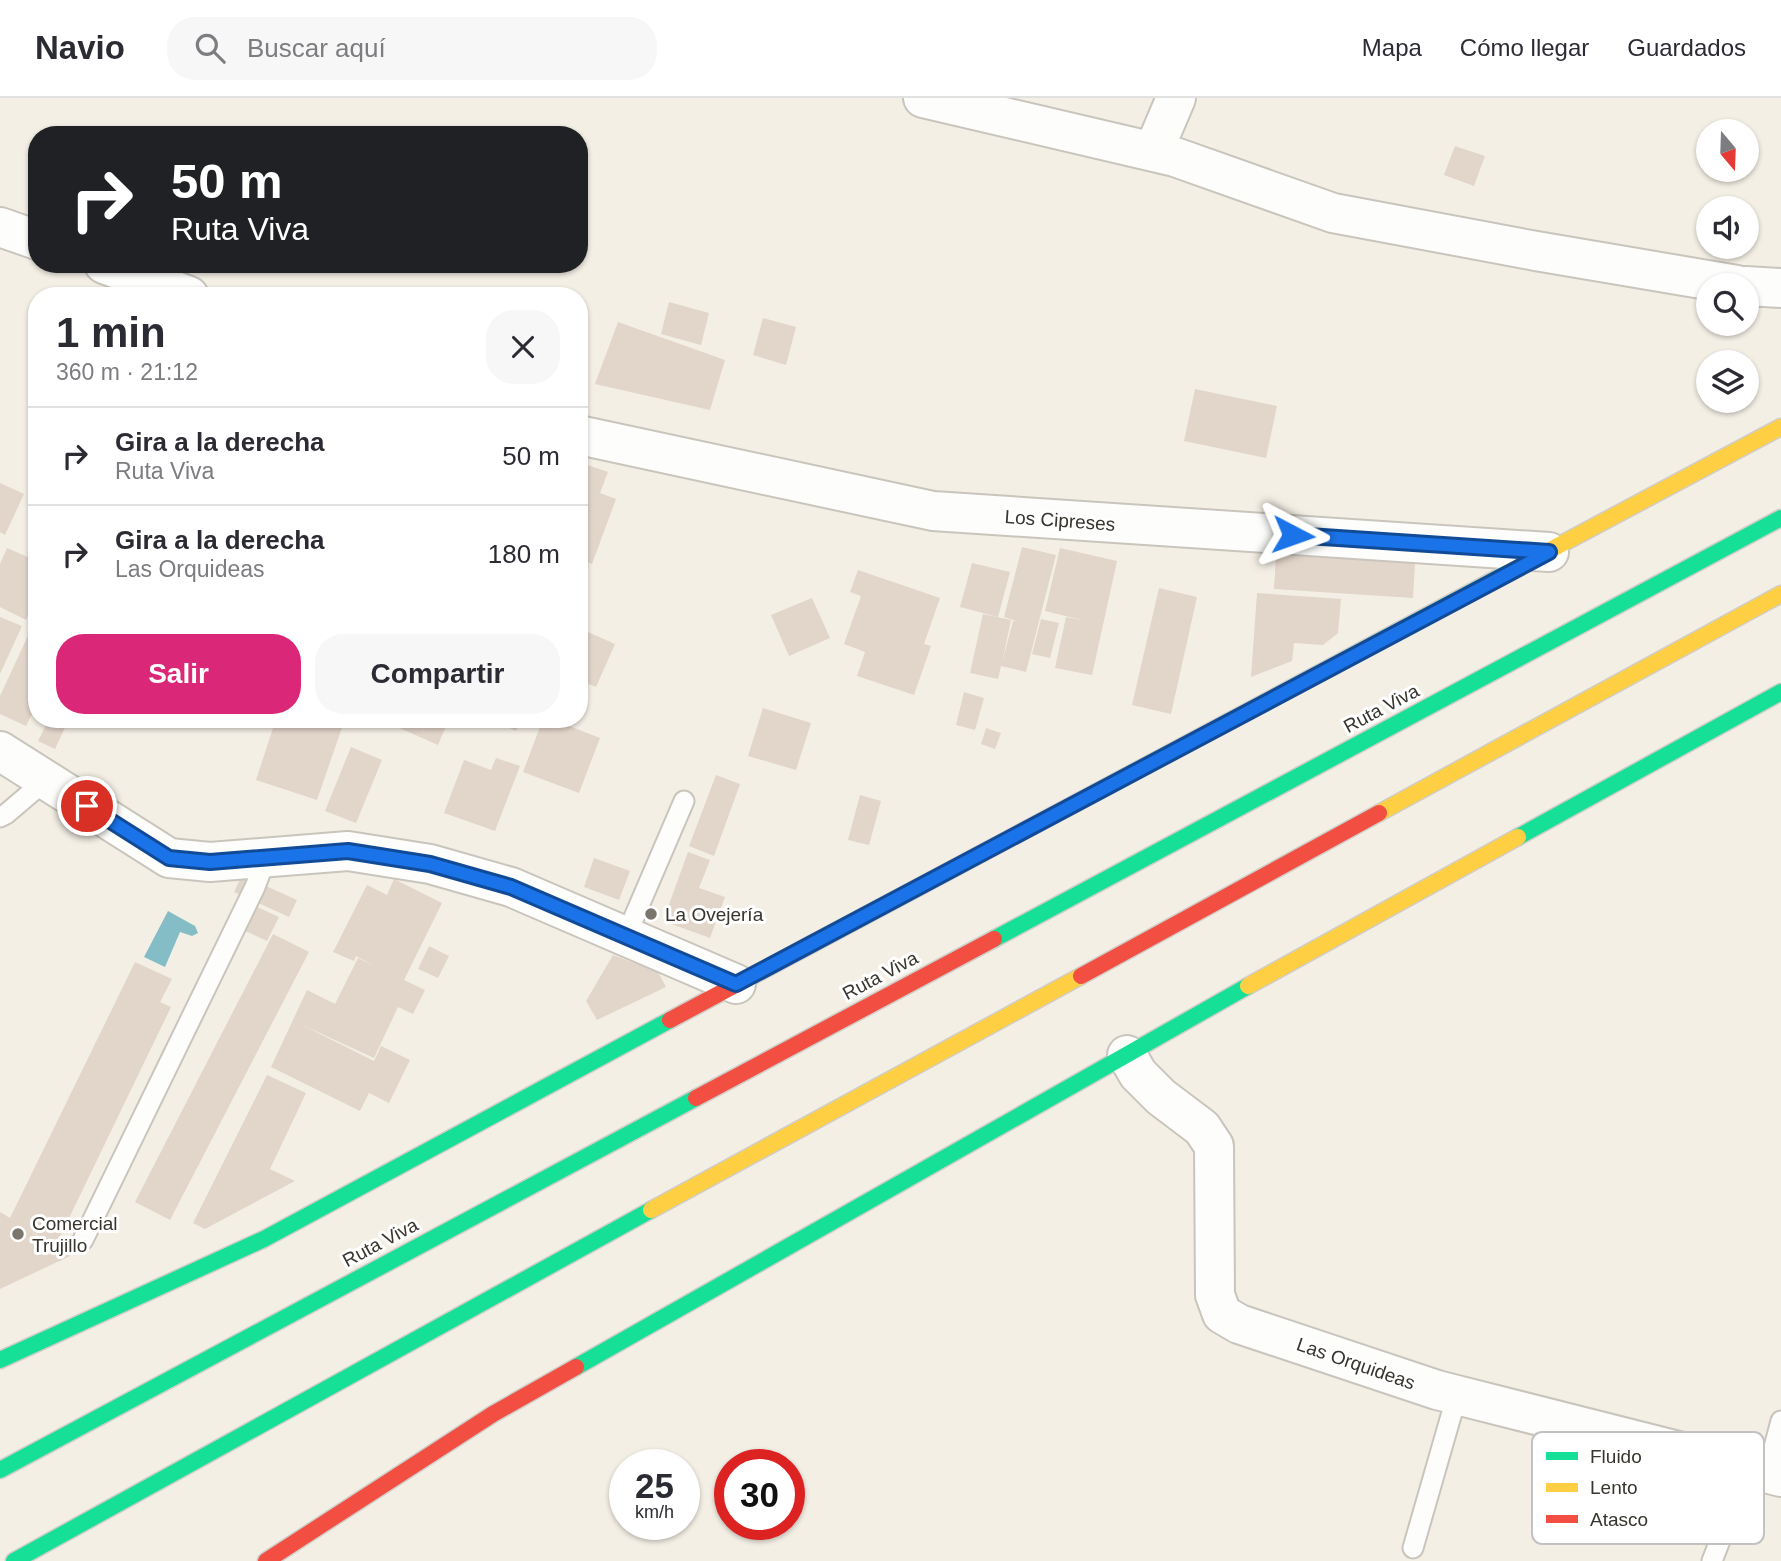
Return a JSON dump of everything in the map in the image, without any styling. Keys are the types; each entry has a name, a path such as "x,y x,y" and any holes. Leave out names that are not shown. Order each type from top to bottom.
{"main road":[{"path":"0,1360 264,1239 1781,427"},
{"name":"Ruta Viva","path":"0,1470 1781,518"},
{"path":"14,1561 449,1320 1781,594"},
{"path":"266,1561 492,1414 1127,1055 1781,692"}],"street":[{"path":"923,98 1175,157 1333,213 1549,254 1696,278"},
{"path":"1153,152 1177,98"},
{"path":"0,227 28,237"},
{"path":"120,273 145,287"},
{"path":"1759,287 1781,288"},
{"name":"Los Cipreses","path":"588,437 933,511 1549,552"},
{"path":"0,751 169,858 210,862 348,851 430,864 511,887 736,984"},
{"name":"Las Orquideas","path":"1127,1055 1139,1074 1161,1097 1202,1128 1214,1146 1215,1295 1222,1314 1239,1324 1457,1395 1603,1432"}],"lane":[{"path":"0,817 46,780"},
{"path":"626,936 684,801"},
{"path":"83,1240 255,887 266,858"},
{"path":"1413,1548 1457,1395"},
{"path":"1765,1473 1781,1420"},
{"path":"1712,1561 1722,1544"}],"water":[{"path":"168,911 195,926 198,933 192,936 180,932 165,967 144,957"}],"building":[{"path":"1455,146 1485,156 1474,186 1444,175"},
{"path":"669,302 709,313 701,345 661,334"},
{"path":"763,318 796,327 786,365 753,355"},
{"path":"618,322 725,360 710,410 595,384"},
{"path":"1195,389 1277,406 1266,458 1184,441"},
{"path":"588,465 608,472 600,493 616,499 592,564 588,562"},
{"path":"0,483 24,494 5,535 0,532"},
{"path":"1022,547 1056,555 1026,672 1001,666 998,679 970,673 983,614 1011,620 1002,663 1013,621 1016,621 1004,617"},
{"path":"7,548 28,557 26,620 0,607 0,564"},
{"path":"1060,548 1117,561 1092,675 1055,668 1066,617 1086,621 1045,611"},
{"path":"1276,555 1415,563 1413,598 1274,589"},
{"path":"972,563 1010,572 998,617 960,607"},
{"path":"858,570 940,598 924,644 931,646 914,695 857,676 865,652 844,644 861,596 850,592"},
{"path":"1159,588 1197,597 1171,714 1132,705"},
{"path":"1257,593 1341,599 1338,633 1323,645 1294,643 1292,661 1251,677"},
{"path":"812,598 830,638 789,656 771,615"},
{"path":"0,617 22,626 0,674"},
{"path":"1041,619 1059,623 1050,658 1032,654"},
{"path":"588,632 615,644 596,687 588,684"},
{"path":"28,636 26,726 0,714 0,696"},
{"path":"964,692 984,698 975,730 956,725"},
{"path":"763,708 811,723 796,770 748,756"},
{"path":"44,728 65,728 55,749 38,741"},
{"path":"273,728 342,728 317,800 256,780"},
{"path":"399,728 445,728 438,745"},
{"path":"540,728 574,728 600,738 579,793 523,772"},
{"path":"986,728 1001,733 995,749 981,744"},
{"path":"351,747 382,760 356,823 325,811"},
{"path":"496,758 520,766 495,831 444,813 464,760 491,770"},
{"path":"716,775 740,784 714,856 689,846"},
{"path":"860,795 881,801 869,845 848,840"},
{"path":"688,852 710,860 699,888 725,897 710,938 663,921"},
{"path":"594,858 630,871 619,900 584,887"},
{"path":"242,875 297,900 289,917 234,892"},
{"path":"394,879 442,903 404,980 425,990 413,1014 398,1007 374,1058 298,1023 374,1061 381,1046 410,1060 389,1103 369,1093 360,1111 271,1067 307,990 335,1004 358,958 375,966 356,956 354,961 333,952 367,885 387,895"},
{"path":"253,905 279,917 267,941 241,929"},
{"path":"273,934 309,952 170,1220 135,1202"},
{"path":"429,946 449,956 438,978 418,969"},
{"path":"613,955 658,972 666,987 597,1020 586,1001"},
{"path":"135,962 172,979 160,1002 171,1007 56,1245 28,1230 70,1256 0,1289 0,1212 10,1218"},
{"path":"267,1075 306,1093 270,1169 295,1181 205,1229 193,1223"}],"traffic: fast":[{"path":"994,939 1781,518"},
{"path":"812,944 1507,573"},
{"path":"1518,837 1781,692"},
{"path":"576,1367 1248,986"},
{"path":"0,1360 264,1239 670,1020"},
{"path":"0,1470 696,1098"},
{"path":"14,1561 651,1210"}],"traffic: slow":[{"path":"1507,573 1781,427"},
{"path":"1379,813 1781,594"},
{"path":"1248,986 1518,837"},
{"path":"651,1210 1081,976"}],"traffic: jam":[{"path":"1081,976 1379,813"},
{"path":"696,1098 994,939"},
{"path":"670,1020 812,944"},
{"path":"266,1561 493,1414 576,1367"}],"place":[{"name":"La Ovejería","path":"651,914"},
{"name":"Comercial Trujillo","path":"18,1234"}],"route":[{"path":"87,806 169,858 210,862 348,851 430,864 511,887 736,984 1549,552 1293,535"}]}
